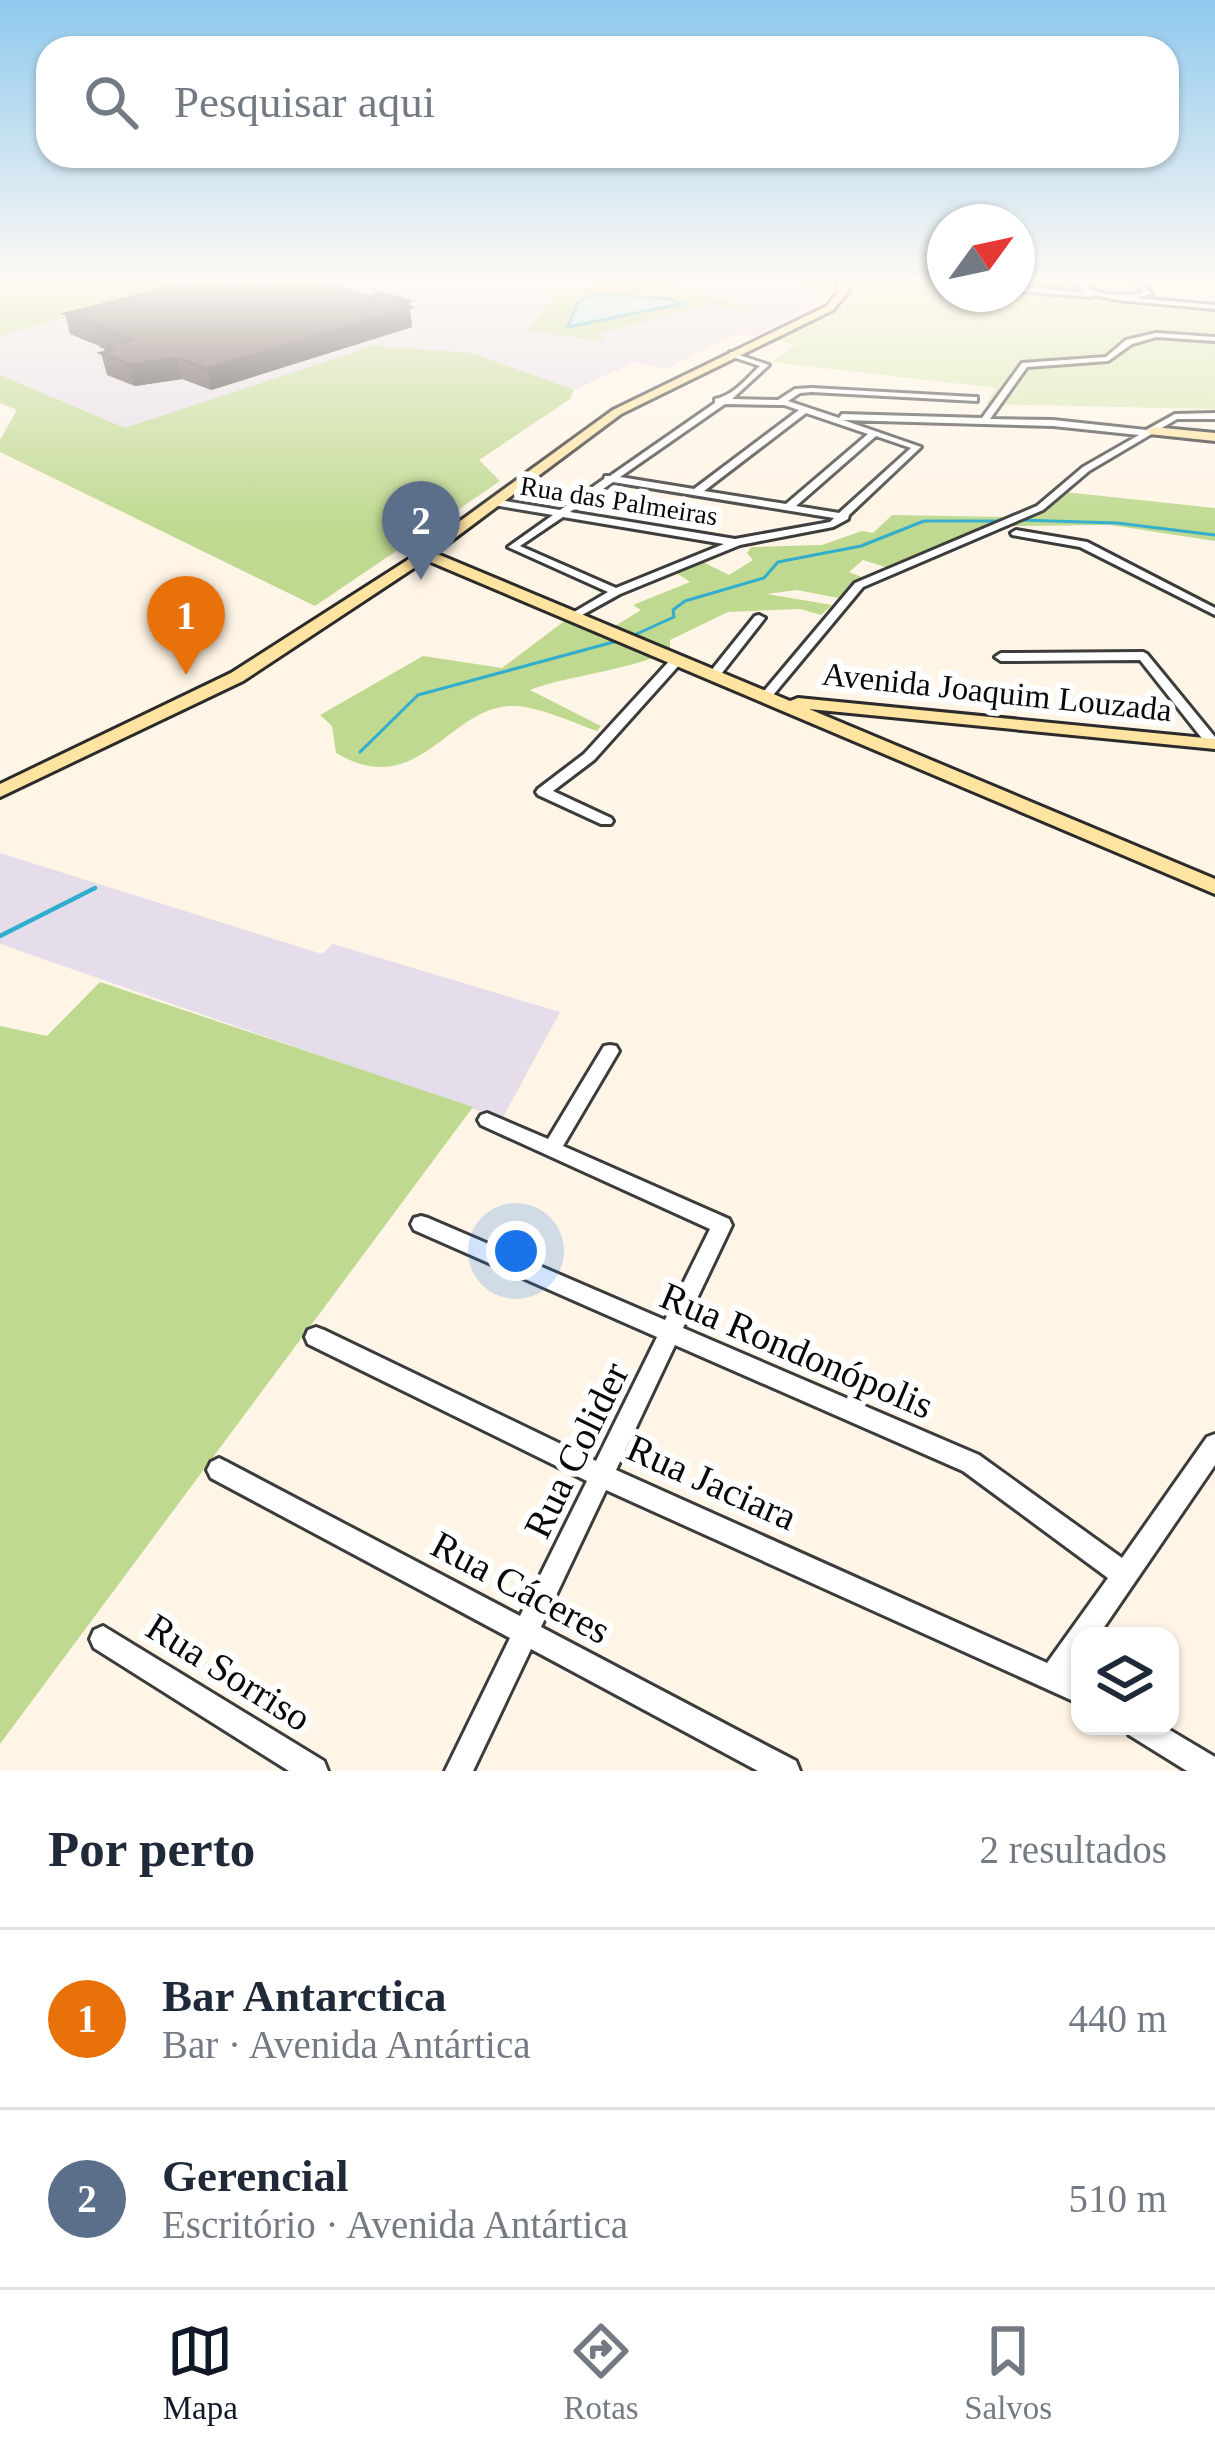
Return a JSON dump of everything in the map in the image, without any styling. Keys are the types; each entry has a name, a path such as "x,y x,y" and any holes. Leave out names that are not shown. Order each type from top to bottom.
{"main road":[{"path":"0,791 184,706 264,660 617,412 712,365"},
{"path":"1158,428 1215,434"},
{"path":"1158,428 1215,434"},
{"path":"418,554 1215,887"},
{"path":"0,776 224,669 418,554"},
{"path":"184,706 224,669"},
{"name":"Avenida Joaquim Louzada","path":"769,698 1214,743"}],"street":[{"path":"616,592 513,548 764,365"},
{"path":"984,421 1030,365"},
{"path":"780,403 798,391 812,390 974,399"},
{"path":"573,617 616,592 737,542 816,529 844,517 917,446 780,403 718,401"},
{"path":"697,492 806,410"},
{"path":"827,416 1158,428"},
{"path":"769,698 859,585 1040,508 1086,469 1158,428 1215,416"},
{"path":"789,507 874,433"},
{"path":"608,478 844,517"},
{"name":"Rua das Palmeiras","path":"493,502 737,542"},
{"path":"1016,533 1083,544 1215,612"},
{"path":"714,675 759,618"},
{"path":"1001,657 1143,656 1214,743"},
{"path":"607,821 543,792 589,757 677,660"},
{"path":"487,1120 553,1147 610,1051"},
{"name":"Rua Colider","path":"459,1771 722,1225 553,1147"},
{"name":"Rua Rondonópolis","path":"421,1224 971,1463 1126,1576"},
{"name":"Rua Jaciara","path":"316,1337 604,1478 1071,1686"},
{"path":"1089,1627 1215,1445"},
{"name":"Rua Cáceres","path":"219,1470 786,1771"},
{"name":"Rua Sorriso","path":"103,1640 314,1771"},
{"path":"1054,1676 1071,1652"},
{"path":"1153,1735 1213,1771"}],"shaded area":[{"path":"0,365 629,365 574,390 570,399 479,460 500,481 406,547 0,375"},
{"path":"0,853 322,954 333,944 560,1012 502,1119 0,944"}],"green space":[{"path":"317,365 504,365 574,390 570,399 479,460 500,481 315,606 0,452 0,440 17,410 0,403 0,375 125,428"},
{"path":"794,365 1215,365 1215,409 986,404 996,388"},
{"path":"1065,492 1215,508 1215,541 1110,525 1006,526 1042,511"},
{"path":"892,515 1007,517 885,567 863,560 849,572 864,578 838,598 797,590 767,594 832,605 821,615 800,609 728,612 670,640 670,648 659,655 530,690 601,726 597,731 525,707 492,709 412,759 390,766 365,765 336,753 332,726 320,715 423,656 502,668 575,613 612,628 641,610 633,605 690,582 673,571 699,560 729,575 753,560 747,553 751,547 822,545 862,531 873,533"},
{"path":"100,982 473,1107 0,1744 0,1026 47,1036"}],"waterway":[{"path":"1019,520 1117,523 1215,535"},
{"path":"632,636 674,617 673,610 685,601 764,578 778,562 861,546 924,521 1007,521"},
{"path":"360,752 418,695 621,640"},
{"path":"0,936 95,888"}],"place":[{"name":"Gerencial","path":"421,580"},
{"name":"Bar Antarctica","path":"186,675"}]}
